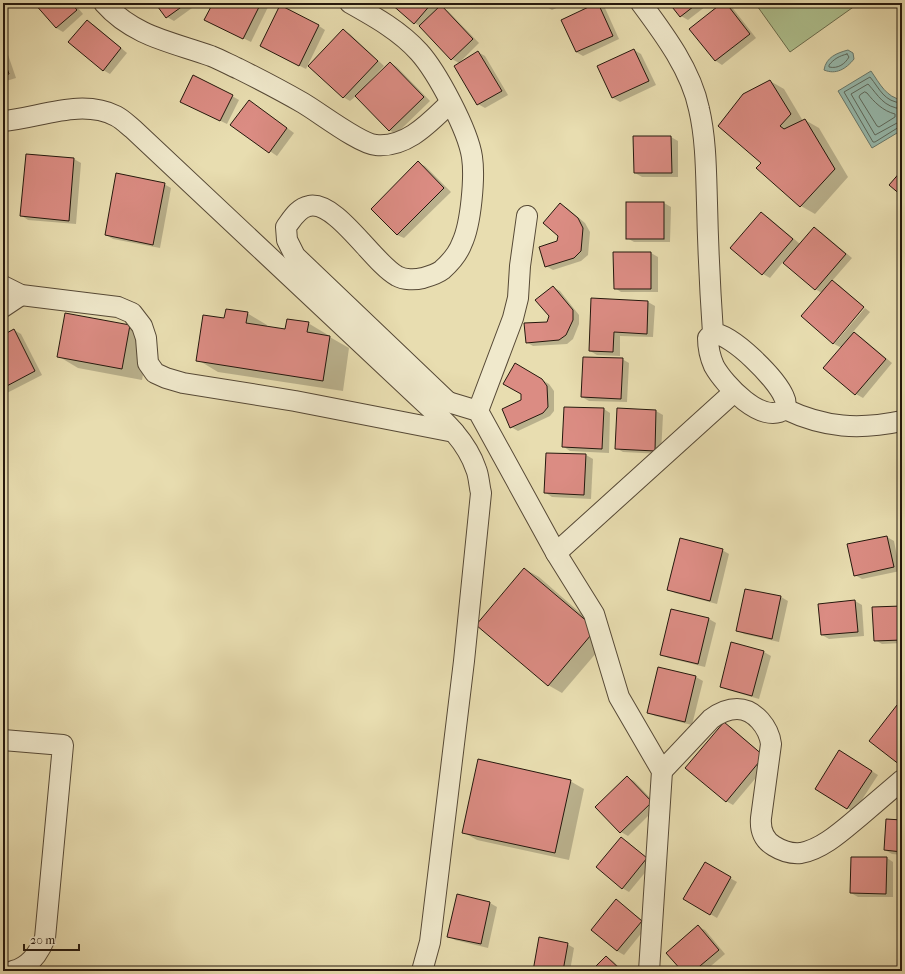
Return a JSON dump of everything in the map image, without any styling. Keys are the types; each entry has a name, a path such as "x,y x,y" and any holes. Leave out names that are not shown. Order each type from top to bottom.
{"street":[{"path":"104,3 113,13 134,28 168,43 212,57 272,85 309,106 364,142 376,145 388,145 399,142 426,126 450,103"},
{"path":"350,3 401,34 419,52 436,75 461,124 472,156 472,180 468,218 463,242 453,259 440,272 417,280 405,279 397,276 384,266 336,215 322,206 309,206 295,214 286,228 287,240 295,256 448,402"},
{"path":"641,3 667,39 684,68 699,108 705,151 713,333 708,338 709,353 720,376 734,392 746,401 762,410 772,413 781,412 785,409"},
{"path":"3,121 65,110 88,109 103,111 117,116 133,129 412,391 454,432 466,448 476,469 481,493 464,661 430,942 422,971"},
{"path":"478,410 513,318 518,298 520,266 527,216"},
{"path":"3,286 21,295 118,307 132,314 142,326 146,338 148,363 155,373 166,378 183,383 295,401 454,432"},
{"path":"3,307 21,295"},
{"path":"713,333 720,334 730,340 764,370 784,397 786,404 785,409"},
{"path":"412,391 478,410 556,553 594,614 618,697 662,770 649,971"},
{"path":"556,553 734,392"},
{"path":"785,409 802,417 845,427 870,427 902,421"},
{"path":"662,770 711,719 719,713 729,709 738,708 748,712 757,718 765,727 770,740 770,754 760,826 765,838 772,845 779,849 794,853 808,851 826,842 902,780"},
{"path":"3,740 63,745 45,938 32,960 13,971"}],"green space":[{"path":"755,3 859,3 790,52"}],"water":[{"path":"848,50 853,53 854,59 848,66 833,72 824,70 827,62 833,56"},
{"path":"871,71 888,93 902,100 902,130 872,148 838,91"}],"building":[{"path":"34,3 71,3 77,10 56,28"},
{"path":"155,3 187,3 166,18"},
{"path":"213,3 261,3 243,39 204,20"},
{"path":"390,3 432,3 414,24"},
{"path":"597,3 613,36 576,52 561,20"},
{"path":"669,3 698,3 680,17"},
{"path":"722,3 726,3 750,34 715,61 689,29"},
{"path":"280,5 319,25 299,66 260,46"},
{"path":"441,5 473,39 451,60 419,26"},
{"path":"87,20 121,48 103,71 68,42"},
{"path":"343,29 378,61 343,98 308,66"},
{"path":"634,49 649,81 612,98 597,66"},
{"path":"478,51 502,91 477,105 454,66"},
{"path":"3,56 9,74 3,76"},
{"path":"390,62 424,97 389,131 355,96"},
{"path":"193,75 233,95 220,121 180,102"},
{"path":"770,80 791,114 780,126 784,129 805,119 835,169 800,207 756,168 761,163 718,126 743,94"},
{"path":"249,100 287,128 269,153 230,125"},
{"path":"633,136 671,136 672,173 634,173"},
{"path":"26,154 74,158 69,221 20,216"},
{"path":"418,161 444,188 397,235 371,209"},
{"path":"902,170 902,196 889,185"},
{"path":"116,173 165,183 153,245 105,235"},
{"path":"626,202 664,202 664,239 626,239"},
{"path":"560,203 578,218 583,228 581,251 574,258 545,267 539,247 557,241 558,236 543,223"},
{"path":"761,212 793,239 762,275 730,248"},
{"path":"814,227 846,254 815,290 783,263"},
{"path":"613,252 651,252 651,289 614,289"},
{"path":"832,280 864,307 833,344 801,316"},
{"path":"553,286 573,310 573,320 566,335 559,340 526,343 524,323 547,322 549,316 535,300"},
{"path":"591,298 648,301 647,334 614,332 613,352 589,351"},
{"path":"226,309 248,312 246,323 285,329 287,319 309,322 307,332 330,336 323,381 196,361 203,315 224,318"},
{"path":"65,313 130,325 122,369 57,357"},
{"path":"14,329 35,371 3,388 3,335"},
{"path":"854,332 886,359 855,395 823,368"},
{"path":"583,357 623,358 621,399 581,397"},
{"path":"515,363 542,379 547,386 548,407 543,413 510,428 502,409 521,400 521,394 503,384"},
{"path":"564,407 604,408 602,449 562,447"},
{"path":"617,408 656,410 655,451 615,449"},
{"path":"546,453 586,454 584,495 544,493"},
{"path":"887,536 894,567 854,576 847,544"},
{"path":"680,538 723,549 710,601 667,590"},
{"path":"524,568 596,629 548,686 476,625"},
{"path":"745,589 781,596 772,639 736,631"},
{"path":"855,600 858,632 821,635 818,604"},
{"path":"902,606 902,640 874,641 872,607"},
{"path":"671,609 709,618 698,664 660,655"},
{"path":"731,642 764,651 752,696 720,687"},
{"path":"658,667 696,676 685,722 647,713"},
{"path":"897,705 902,709 902,762 900,765 869,741"},
{"path":"724,722 764,756 726,802 685,768"},
{"path":"839,750 872,771 847,809 815,789"},
{"path":"478,759 571,780 555,853 462,833"},
{"path":"627,776 652,802 620,833 595,807"},
{"path":"886,819 902,820 902,852 884,850"},
{"path":"621,837 647,858 622,889 596,867"},
{"path":"851,857 887,857 886,894 850,893"},
{"path":"705,862 731,877 710,915 683,899"},
{"path":"457,894 490,902 481,944 447,937"},
{"path":"616,899 642,921 617,951 591,930"},
{"path":"698,925 719,950 694,971 682,971 666,953"},
{"path":"539,937 568,943 563,971 533,971"},
{"path":"606,956 622,971 591,971"}]}
